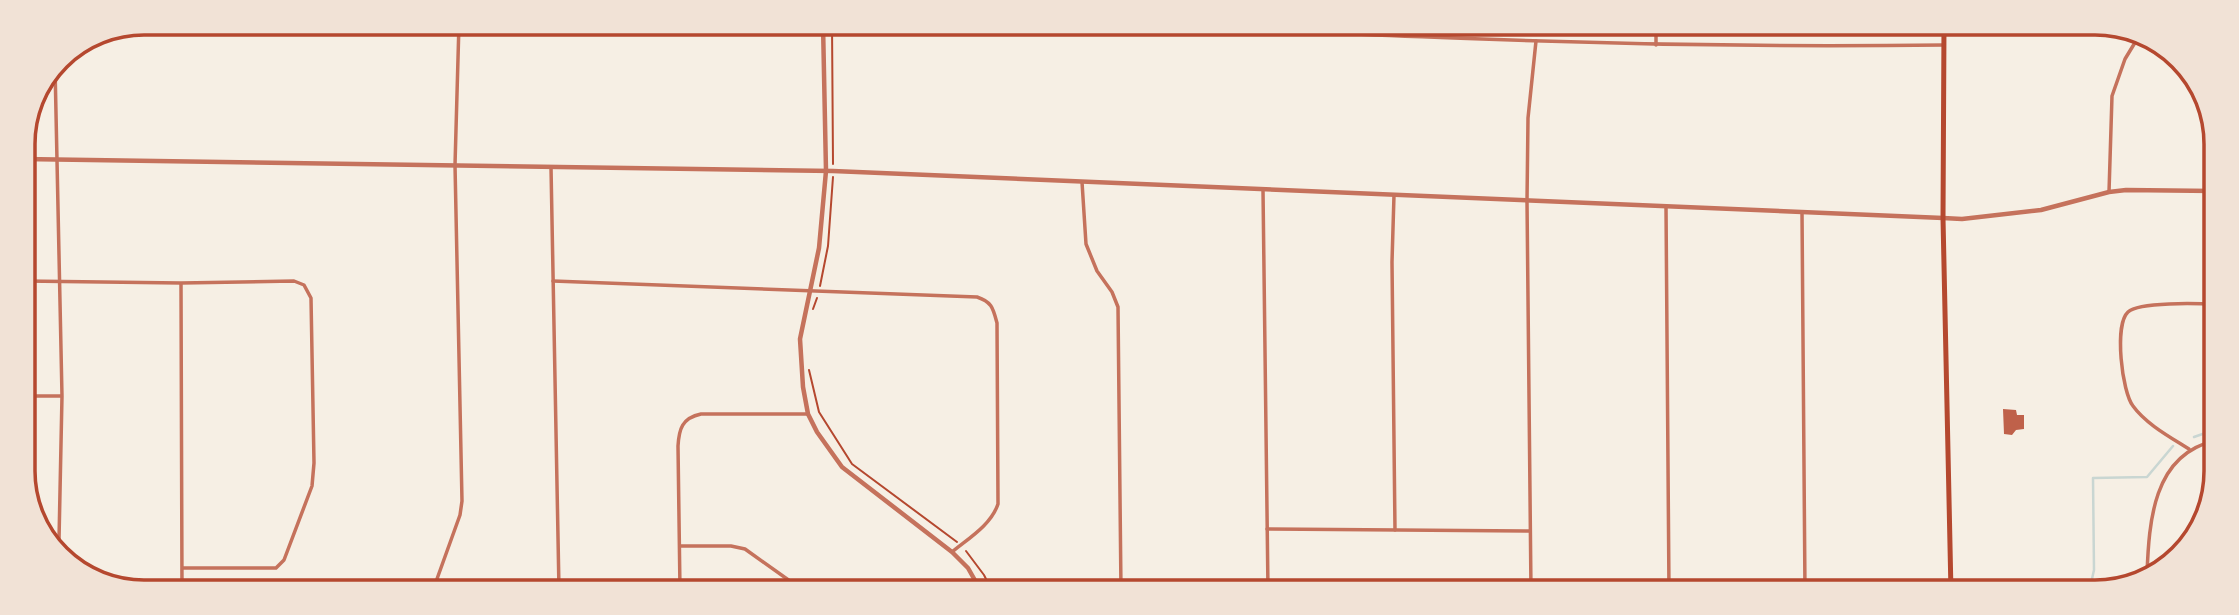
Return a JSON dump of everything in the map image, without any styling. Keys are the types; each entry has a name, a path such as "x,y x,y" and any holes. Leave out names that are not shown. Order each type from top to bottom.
{"main road":[{"path":"1944,35 1943,218 1951,580"}],"street":[{"path":"437,580 460,515 462,501 455,165 458,35"},
{"path":"822,35 826,171 819,248 800,340 808,414 817,432 842,467 952,552 968,568 975,580"},
{"path":"1378,35 1656,45 1944,45"},
{"path":"1656,35 1656,45"},
{"path":"1531,580 1527,201 1528,118 1536,41"},
{"path":"2109,191 2112,96 2125,59 2135,43"},
{"path":"55,80 62,396 59,538"},
{"path":"35,159 833,171 1962,219 2041,210 2109,191 2204,191"},
{"path":"551,167 559,580"},
{"path":"1082,182 1086,244 1097,271 1112,292 1118,307 1121,580"},
{"path":"1263,190 1268,580"},
{"path":"1394,195 1392,262 1395,530"},
{"path":"1665,206 1669,580"},
{"path":"1802,212 1805,580"},
{"path":"35,281 294,281 304,285 310,298 314,463 312,486 284,560 276,568 183,568"},
{"path":"553,281 977,297 986,300 992,305 997,323 998,504 986,524 952,552"},
{"path":"181,283 182,580"},
{"path":"2189,449 2163,433 2134,408 2128,398 2121,355 2121,326 2126,313 2137,306 2204,304"},
{"path":"35,396 62,396"},
{"path":"680,580 678,446 679,431 684,422 691,416 701,414 808,414"},
{"path":"2149,566 2152,510 2172,468 2189,449 2204,445"},
{"path":"1267,529 1530,531"},
{"path":"680,547 731,547 745,550 788,580"}],"path":[{"path":"812,312 828,246 833,171 832,35"},
{"path":"809,369 819,412 852,464 961,545 986,580"}],"building":[{"path":"2003,409 2016,410 2017,415 2024,415 2024,429 2016,430 2012,435 2004,434"}],"waterway":[{"path":"2194,437 2204,434"},
{"path":"2092,580 2094,570 2093,478 2147,477 2173,446"}]}
